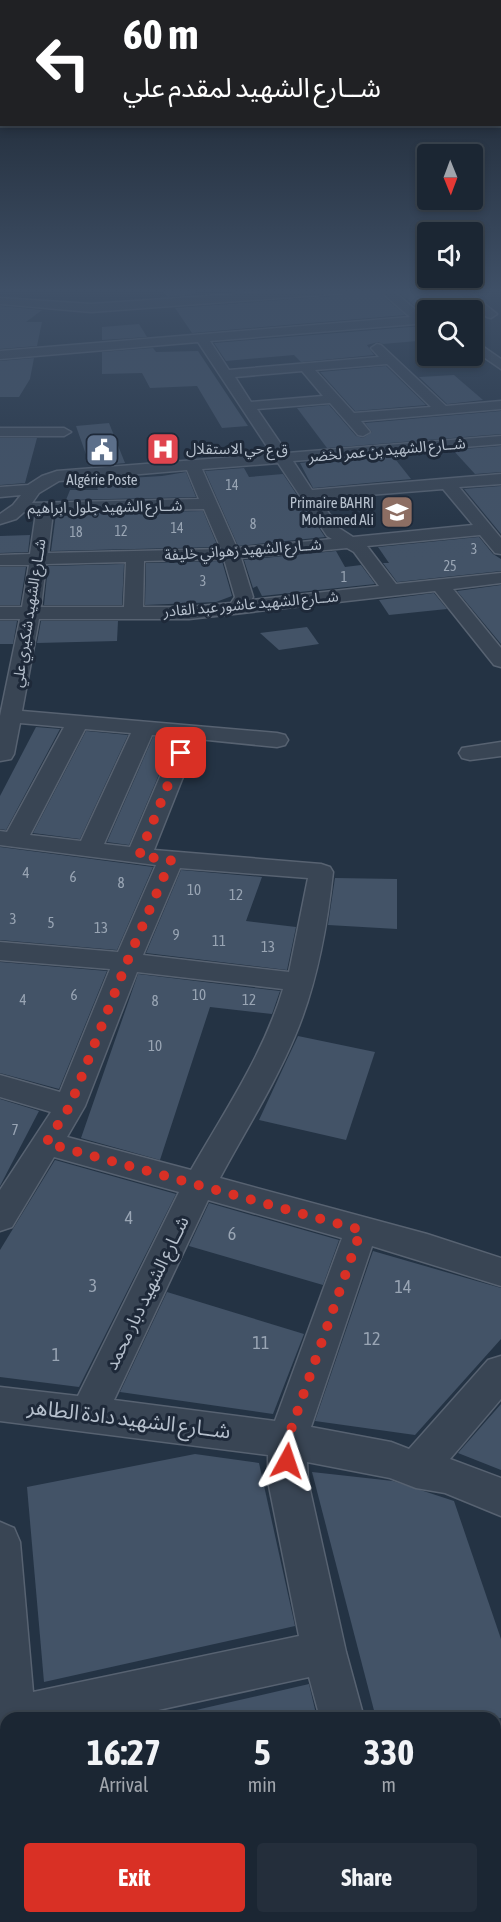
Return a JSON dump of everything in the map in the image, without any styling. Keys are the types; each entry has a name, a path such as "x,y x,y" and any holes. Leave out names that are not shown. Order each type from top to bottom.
{"street":[{"path":"228,380 333,532 360,548 391,590"},
{"path":"317,380 379,450"},
{"path":"411,380 443,410"},
{"path":"248,406 334,399"},
{"path":"351,418 501,405"},
{"path":"0,432 64,432"},
{"name":"شــارع الشهيد بن عمر لخضر","path":"32,490 48,478 57,476 501,440"},
{"path":"435,446 468,482"},
{"path":"193,466 231,554 244,597 238,607"},
{"path":"309,495 501,479"},
{"path":"448,484 501,549"},
{"path":"0,492 32,490"},
{"path":"0,519 6,518 27,500 32,490"},
{"name":"شــارع الشهيد جلول ابراهيم","path":"0,509 209,504"},
{"name":"شــارع الشهيد شكيري علي","path":"2,754 9,705 32,614 45,508"},
{"name":"شــارع الشهيد زهواني خليفة","path":"0,560 231,554 484,530"},
{"path":"133,614 135,556"},
{"name":"شــارع الشهيد عاشور عبد القادر","path":"0,614 189,613 501,578"},
{"path":"440,585 501,661"},
{"path":"9,705 78,721 277,740"},
{"path":"0,1218 70,1106 127,962 171,860 8,839 78,721"},
{"path":"89,850 146,727"},
{"path":"139,856 190,732"},
{"path":"470,753 501,749"},
{"name":"شــارع الشهيد دبار محمد","path":"88,1415 199,1186 229,1136 280,1036 300,982 315,924 321,872 171,860"},
{"path":"0,951 127,962 300,982"},
{"path":"0,1086 70,1106"},
{"path":"46,1143 427,1248 501,1272"},
{"path":"340,1712 324,1652 288,1481 287,1441 361,1230"},
{"path":"416,1470 501,1372"},
{"name":"شــارع الشهيد دادة الطاهر","path":"0,1404 250,1434 391,1460 416,1470 445,1475 501,1497"},
{"path":"0,1542 14,1712"},
{"path":"43,1712 324,1652"}],"building":[{"path":"0,380 30,380 19,397 0,397"},
{"path":"146,380 217,380 248,426 222,428 197,386 150,388"},
{"path":"327,380 400,380 426,405 355,411"},
{"path":"422,380 459,380 483,400 447,404"},
{"path":"329,405 356,436 363,438 372,432 365,423 501,411 501,434 327,448 297,408"},
{"path":"109,423 125,463 90,466 76,426"},
{"path":"0,438 37,438 25,483 0,485"},
{"path":"501,446 501,472 475,474 453,450"},
{"path":"392,455 411,479 313,488 300,463"},
{"path":"244,468 249,477 283,474 325,537 238,546 205,471"},
{"path":"186,472 196,497 66,500 70,490 98,490 94,480 162,476"},
{"path":"501,486 501,534 464,489"},
{"path":"203,511 218,547 51,551 56,514"},
{"path":"30,535 28,552 0,553 0,536"},
{"path":"479,537 493,554 501,559 501,571 397,582 383,563 389,563 378,547"},
{"path":"336,551 345,567 361,565 375,584 262,596 257,586 253,588 244,560"},
{"path":"222,561 232,596 216,602 145,605 146,563"},
{"path":"124,564 122,605 44,605 48,566"},
{"path":"0,567 26,567 20,605 0,605"},
{"path":"501,585 501,644 457,591"},
{"path":"434,593 447,609 389,615 379,600"},
{"path":"0,621 17,621 13,644 0,644"},
{"path":"41,621 118,621 117,641 37,643"},
{"path":"307,627 319,644 279,650 260,633"},
{"path":"36,727 60,729 6,830 0,829 0,796"},
{"path":"86,731 128,735 80,839 33,833"},
{"path":"153,737 174,739 129,845 107,842"},
{"path":"0,847 153,867 117,950 0,940"},
{"path":"181,870 262,877 246,921 296,927 287,970 146,953"},
{"path":"335,878 397,879 397,929 328,925"},
{"path":"0,962 107,971 59,1089 0,1073"},
{"path":"138,974 280,991 272,1014 210,1007 160,1160 81,1138"},
{"path":"298,1036 375,1052 346,1140 259,1120"},
{"path":"0,1099 39,1111 0,1186"},
{"path":"55,1160 176,1194 79,1387 0,1377 0,1250"},
{"path":"209,1203 339,1240 323,1285 189,1246"},
{"path":"373,1251 501,1288 501,1339 415,1435 315,1421"},
{"path":"167,1292 304,1334 273,1414 120,1392"},
{"path":"501,1404 501,1470 458,1453"},
{"path":"195,1454 259,1463 295,1626 44,1682 27,1487"},
{"path":"312,1472 393,1481 454,1501 501,1639 501,1712 374,1712"},
{"path":"309,1684 316,1712 196,1712 196,1710"}],"place":[{"name":"ق ع حي الاستقلال","path":"163,449"},
{"name":"Algérie Poste","path":"102,450"},
{"name":"Primaire BAHRI Mohamed Ali","path":"397,512"}],"route":[{"path":"181,753 139,856 171,860 127,962 70,1106 46,1143 361,1230 287,1441 287,1461"}]}
